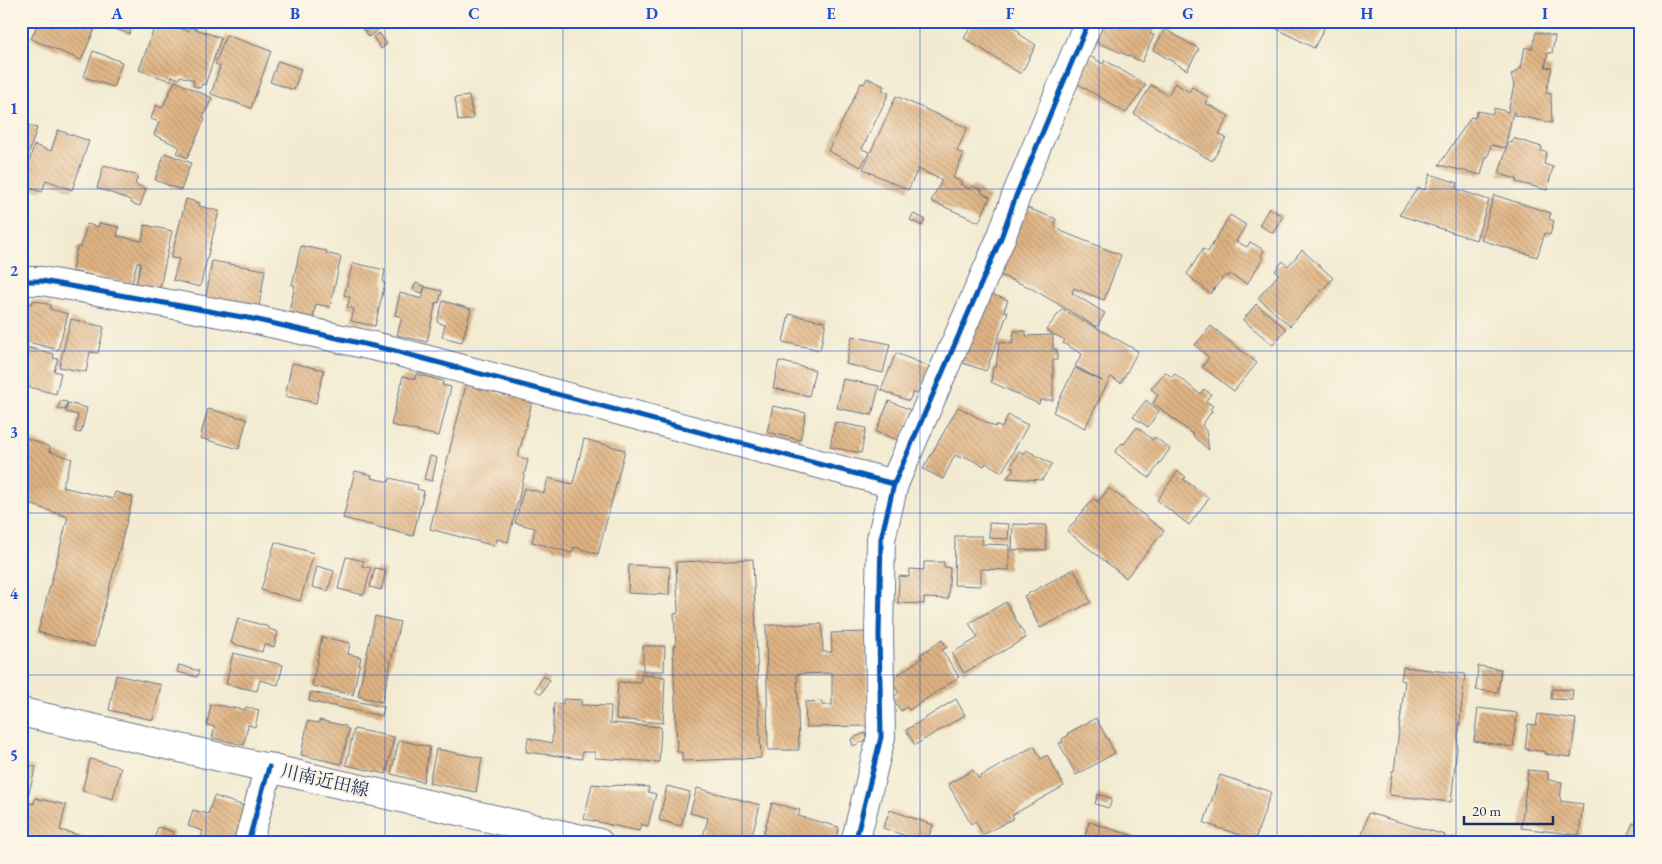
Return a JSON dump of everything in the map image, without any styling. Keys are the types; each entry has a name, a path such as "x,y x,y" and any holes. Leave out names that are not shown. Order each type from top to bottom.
{"street":[{"path":"855,843 881,737 879,634 881,539 894,484 1001,238 1016,196 1090,21"},
{"path":"21,282 42,281 253,319 395,350 894,484"},
{"name":"川南近田線","path":"21,712 599,843"},
{"path":"248,843 269,767"}],"building":[{"path":"39,21 134,21 129,34 98,22 81,60 31,39"},
{"path":"357,21 371,21 378,30 369,37"},
{"path":"975,21 991,21 995,24 997,21 1004,21 1036,45 1021,74 964,38"},
{"path":"1096,21 1156,21 1150,34 1154,35 1142,62 1088,38"},
{"path":"1262,21 1328,21 1314,48"},
{"path":"162,22 188,31 190,27 221,38 205,85 202,84 200,88 193,86 194,80 180,76 179,79 172,76 171,81 139,70 156,23 160,25"},
{"path":"1165,29 1199,49 1187,70 1153,50"},
{"path":"1536,32 1555,36 1552,53 1548,53 1545,67 1552,68 1546,93 1551,94 1552,123 1514,115 1515,113 1513,112 1505,148 1491,145 1481,175 1439,165 1471,117 1475,118 1477,111 1493,114 1494,108 1508,112 1514,85 1511,75 1521,68 1525,47 1532,49"},
{"path":"379,33 387,44 381,49 373,37"},
{"path":"226,35 271,51 251,108 211,94 220,66 215,64"},
{"path":"93,51 122,62 113,87 84,77"},
{"path":"1085,53 1103,64 1105,60 1146,85 1126,113 1070,79"},
{"path":"278,61 301,69 294,90 270,82"},
{"path":"867,78 884,86 882,90 889,93 862,149 869,152 861,167 828,151 861,83 864,84"},
{"path":"175,81 212,98 203,117 205,119 187,158 177,153 180,147 154,135 159,122 151,119 156,105 162,108"},
{"path":"1175,83 1189,92 1192,87 1208,97 1205,103 1229,116 1219,134 1226,138 1212,161 1134,114 1151,85 1168,95"},
{"path":"469,96 473,119 458,121 455,98"},
{"path":"896,96 967,128 957,151 964,154 953,178 962,182 960,184 970,189 972,186 982,190 981,193 990,197 979,222 931,201 942,180 918,169 908,190 863,169"},
{"path":"21,123 37,128 22,174 21,174"},
{"path":"58,130 89,141 72,190 46,180 42,192 22,186 34,145 51,151"},
{"path":"1513,138 1542,147 1541,151 1547,152 1544,164 1553,167 1547,190 1516,182 1517,179 1499,174 1508,142 1512,143"},
{"path":"165,153 191,163 181,190 155,180"},
{"path":"104,165 138,176 135,184 146,189 140,206 131,203 131,200 97,188"},
{"path":"1430,174 1458,183 1456,189 1489,200 1476,240 1399,215 1418,188 1425,190"},
{"path":"1494,195 1551,213 1549,219 1554,221 1550,235 1545,233 1537,257 1481,240"},
{"path":"186,199 200,203 199,206 219,211 200,287 173,280 179,259 171,258"},
{"path":"1020,205 1056,219 1054,225 1063,232 1121,255 1104,300 1074,288 1072,293 1105,313 1097,327 1029,287 992,272"},
{"path":"1269,208 1283,216 1273,233 1259,225"},
{"path":"913,214 925,219 922,226 910,220"},
{"path":"1230,215 1246,225 1236,241 1247,247 1250,242 1264,250 1261,256 1263,258 1247,284 1229,274 1228,277 1225,275 1210,294 1187,274 1203,249 1208,252"},
{"path":"99,223 119,227 117,236 142,241 145,225 172,231 160,288 136,284 141,263 137,262 132,284 72,271 77,247 81,247 87,224 98,227"},
{"path":"301,246 327,251 326,253 341,257 330,307 316,304 313,318 289,312 295,285 292,285"},
{"path":"1302,250 1333,278 1290,326 1258,298 1279,274 1275,271 1283,261 1288,266"},
{"path":"212,261 265,270 259,306 206,297"},
{"path":"353,263 385,270 383,283 385,283 375,326 351,321 354,309 347,307 350,297 344,295"},
{"path":"416,283 425,286 422,293 413,290"},
{"path":"425,287 442,291 439,303 436,302 427,342 397,335 402,317 395,315 400,293 422,299"},
{"path":"985,292 1008,300 1004,311 1008,312 986,371 957,361"},
{"path":"33,300 51,305 50,309 68,314 58,350 21,340 21,301 32,304"},
{"path":"443,301 471,309 462,342 442,337 445,325 437,322"},
{"path":"1256,304 1286,329 1273,345 1243,320"},
{"path":"1062,309 1138,351 1121,383 1111,377 1085,428 1053,412 1075,368 1102,381 1075,366 1082,354 1063,343 1065,340 1046,330"},
{"path":"789,314 826,322 820,350 783,342"},
{"path":"71,319 104,327 98,353 90,352 86,372 59,367"},
{"path":"1211,326 1257,363 1234,391 1202,367 1209,358 1195,345"},
{"path":"1014,331 1026,331 1026,336 1053,335 1053,349 1057,350 1057,360 1053,360 1053,400 1040,400 1039,404 991,382 993,367 996,367 999,342 1012,344"},
{"path":"852,336 890,344 883,373 846,364"},
{"path":"21,346 54,354 53,358 58,359 54,371 61,373 56,394 21,385"},
{"path":"896,353 930,367 918,394 913,392 909,401 881,390"},
{"path":"779,361 815,370 809,396 773,388"},
{"path":"292,363 324,370 316,403 285,396"},
{"path":"1165,372 1172,377 1175,374 1200,394 1204,389 1211,394 1206,401 1213,406 1210,409 1212,411 1202,425 1206,431 1209,450 1194,435 1153,403 1158,395 1151,389"},
{"path":"416,374 443,381 442,385 451,387 439,436 391,425 403,376 415,379"},
{"path":"843,379 879,386 872,415 837,408"},
{"path":"466,385 532,402 518,457 528,460 508,542 497,539 495,546 430,529"},
{"path":"1146,400 1159,411 1148,427 1133,417"},
{"path":"60,401 67,402 65,410 58,409"},
{"path":"889,401 913,411 901,441 876,432"},
{"path":"68,403 87,408 81,433 75,432 78,415 66,412"},
{"path":"773,406 806,413 800,440 767,432"},
{"path":"958,407 995,427 996,425 1002,428 1008,415 1028,425 1002,472 986,463 984,466 962,455 961,458 955,455 943,479 923,469"},
{"path":"208,409 247,419 239,449 200,438"},
{"path":"835,422 866,428 861,453 830,447"},
{"path":"1137,427 1153,440 1155,437 1170,449 1149,478 1115,452"},
{"path":"21,436 50,447 49,451 72,459 62,487 113,499 115,492 133,497 94,647 38,632 68,517 21,501"},
{"path":"584,439 625,450 598,554 574,547 572,553 532,542 535,528 515,523 524,488 544,493 548,478 573,484"},
{"path":"1026,450 1052,464 1042,480 1007,478 1014,468 1011,467 1019,451 1024,454"},
{"path":"430,456 437,458 432,481 424,479"},
{"path":"355,471 372,475 371,478 389,482 390,478 418,485 417,489 424,491 413,536 343,518"},
{"path":"1178,471 1186,477 1183,479 1209,498 1189,525 1157,500"},
{"path":"1109,488 1164,531 1126,578 1067,531 1093,499 1098,502"},
{"path":"989,523 1009,524 1008,539 989,538"},
{"path":"1013,524 1046,525 1046,550 1012,550"},
{"path":"955,536 982,536 982,544 1009,545 1009,570 981,569 981,586 954,585"},
{"path":"275,542 314,553 300,601 261,590"},
{"path":"346,557 364,561 362,566 371,568 364,595 338,589"},
{"path":"753,559 761,758 682,761 682,752 677,752 673,646 676,646 674,614 678,613 676,562"},
{"path":"924,562 944,562 944,567 950,568 948,599 924,598 924,604 898,603 899,576 909,577 910,569 924,570"},
{"path":"629,565 670,567 669,595 628,593"},
{"path":"317,566 334,571 328,591 312,587"},
{"path":"375,568 386,570 381,590 370,587"},
{"path":"1074,569 1091,602 1040,628 1024,596"},
{"path":"1006,602 1026,638 964,673 952,653 978,638 969,623"},
{"path":"375,616 400,622 382,702 358,696"},
{"path":"238,618 269,627 269,629 278,632 274,647 264,644 262,652 231,643"},
{"path":"822,624 823,652 832,652 831,633 866,632 868,726 806,727 805,702 822,701 822,705 832,705 832,673 797,674 799,750 768,750 766,625"},
{"path":"322,637 350,643 348,654 361,657 353,695 312,686"},
{"path":"942,640 947,647 942,650 959,677 909,710 907,707 901,711 892,698 899,693 890,680 922,658 920,655"},
{"path":"643,646 665,646 664,671 643,671"},
{"path":"233,653 283,665 278,685 260,680 257,691 226,684"},
{"path":"179,665 199,671 197,677 177,672"},
{"path":"1478,666 1501,669 1498,692 1476,690"},
{"path":"1403,667 1465,674 1451,802 1389,795 1392,771 1394,771 1405,681 1401,680"},
{"path":"116,675 161,685 153,720 109,710"},
{"path":"641,675 665,677 663,723 616,719 618,682 641,683"},
{"path":"543,676 550,680 541,694 535,690"},
{"path":"1552,689 1573,690 1572,700 1551,699"},
{"path":"311,692 384,707 382,716 309,701"},
{"path":"563,699 582,700 581,705 611,706 610,723 661,727 659,762 595,758 595,752 582,752 582,759 526,752 528,738 552,743 554,703 563,704"},
{"path":"956,699 965,715 915,745 906,730"},
{"path":"211,704 245,710 246,707 259,710 255,727 248,725 244,745 212,738 215,727 207,725"},
{"path":"1478,708 1517,713 1513,747 1474,741"},
{"path":"1538,714 1576,719 1571,757 1525,749 1528,724 1536,725"},
{"path":"1096,718 1115,753 1076,775 1059,743 1063,742 1062,739 1069,735 1068,733"},
{"path":"319,720 346,726 346,729 349,729 341,764 301,755 308,721 319,723"},
{"path":"354,729 394,737 386,774 346,765"},
{"path":"865,733 867,740 853,746 851,739"},
{"path":"399,740 430,747 423,782 391,774"},
{"path":"1034,746 1041,759 1047,755 1064,786 1012,815 1014,818 983,835 975,821 971,824 948,784 973,770 978,778"},
{"path":"436,749 482,758 476,792 429,783"},
{"path":"90,759 121,767 113,799 82,791"},
{"path":"21,763 36,767 25,806 21,805"},
{"path":"1528,770 1548,772 1548,780 1562,782 1560,801 1583,804 1579,835 1521,828"},
{"path":"1220,775 1271,792 1255,840 1204,823"},
{"path":"592,784 649,787 648,792 656,794 648,826 641,824 639,831 584,819"},
{"path":"667,786 690,792 681,826 659,820"},
{"path":"697,788 760,805 750,843 712,843 702,840 708,818 690,813"},
{"path":"1098,794 1112,799 1109,808 1095,804"},
{"path":"214,796 247,807 236,843 199,843 203,831 188,826 193,810 208,814"},
{"path":"35,798 66,805 60,830 107,843 24,843 26,836 23,835 30,803 34,804"},
{"path":"772,803 800,810 798,816 839,827 835,843 761,843"},
{"path":"890,810 933,825 926,843 883,828"},
{"path":"1368,813 1445,835 1443,843 1360,843"},
{"path":"1089,822 1153,842 1153,843 1083,843"},
{"path":"1633,823 1641,827 1641,843 1624,843"},
{"path":"158,827 174,832 172,839 183,843 153,843"},
{"path":"1452,837 1469,842 1451,843"}],"cycle path":[{"path":"855,843 881,737 879,634 881,539 894,484 1001,238 1016,196 1089,21"},
{"path":"21,281 42,281 253,319 395,351 894,484"},
{"path":"248,843 269,767"}]}
